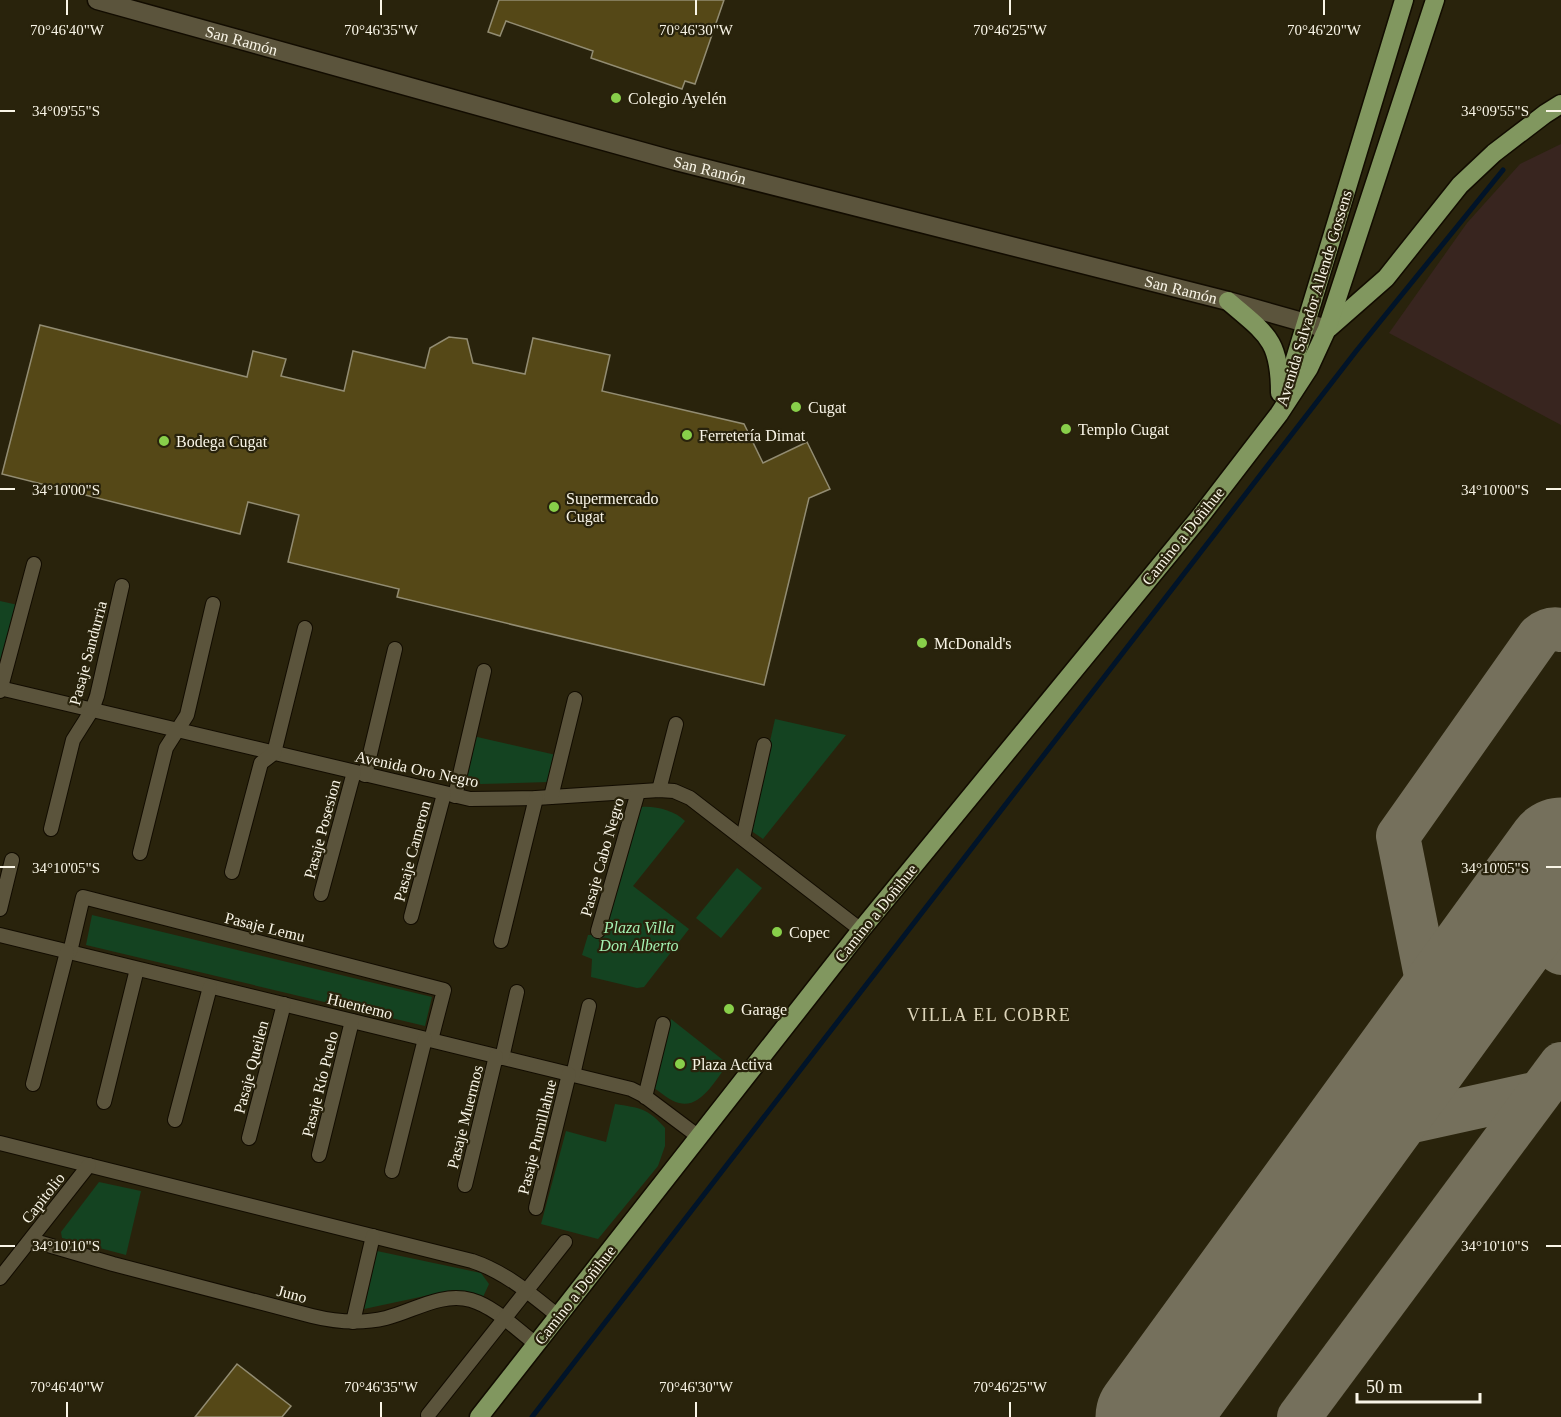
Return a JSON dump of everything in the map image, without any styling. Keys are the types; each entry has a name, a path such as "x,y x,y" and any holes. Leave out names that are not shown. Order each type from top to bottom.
{"main road":[{"name":"Avenida Salvador Allende Gossens","path":"1278,414 1404,0"},
{"name":"Avenida Salvador Allende Gossens","path":"1278,414 1309,368 1327,329 1435,0"},
{"path":"1327,329 1386,278 1460,185 1503,147 1561,104"},
{"path":"1228,301 1256,325 1275,349 1280,379 1278,414"},
{"name":"Camino a Doñihue","path":"479,1417 861,930 1192,526 1278,414"}],"street":[{"name":"San Ramón","path":"97,0 676,161 1228,301 1327,329"},
{"path":"1,689 34,564"},
{"name":"Pasaje Sandurria","path":"51,829 73,740 92,710 97,696 122,586"},
{"path":"140,853 166,748 187,715 213,604"},
{"path":"232,872 261,763 274,753 305,628"},
{"name":"Pasaje Posesion","path":"321,894 395,649"},
{"name":"Pasaje Cameron","path":"411,917 450,795 484,671"},
{"name":"Avenida Oro Negro","path":"1,689 475,800 674,791 690,798 861,930"},
{"path":"550,797 575,699"},
{"path":"659,790 676,724"},
{"path":"743,838 764,745"},
{"name":"Pasaje Cabo Negro","path":"598,931 638,792"},
{"path":"501,941 536,798"},
{"path":"0,909 12,860"},
{"name":"Pasaje Lemu","path":"68,952 83,897 444,990 428,1039 392,1171"},
{"name":"Huentemo","path":"0,935 631,1089 699,1137"},
{"path":"33,1084 68,952"},
{"path":"104,1102 137,969"},
{"path":"175,1120 210,987"},
{"name":"Pasaje Muermos","path":"465,1185 518,992"},
{"name":"Pasaje Queilen","path":"249,1138 284,1004"},
{"name":"Pasaje Pumillahue","path":"536,1208 589,1006"},
{"name":"Pasaje Río Puelo","path":"319,1155 352,1021"},
{"path":"645,1097 663,1024"},
{"path":"0,1143 490,1267 558,1316"},
{"name":"Capitolio","path":"0,1278 89,1165"},
{"path":"353,1322 373,1236"},
{"name":"Juno","path":"31,1240 312,1316 353,1322 382,1319 435,1301 458,1298 478,1303 504,1319 536,1344"},
{"path":"428,1415 565,1242"}],"shaded area":[{"path":"1561,144 1561,425 1389,333 1467,223 1520,164"}],"green space":[{"path":"0,601 18,605 0,673"},
{"path":"775,719 846,735 763,839 750,830"},
{"path":"473,736 556,755 549,782 481,784 462,781"},
{"name":"Plaza Villa Don Alberto","path":"642,807 665,810 685,821 633,886 689,929 644,987 637,988 591,977 592,959 582,955 588,935 602,935 637,810"},
{"path":"737,868 762,888 721,938 696,918"},
{"path":"92,915 432,997 425,1026 86,945"},
{"path":"671,1019 728,1064 701,1097 687,1104 672,1101 654,1088"},
{"path":"615,1104 643,1110 654,1116 665,1128 665,1146 658,1166 598,1239 541,1224 566,1131 606,1142"},
{"path":"99,1182 141,1191 126,1255 62,1238 61,1232"},
{"path":"377,1251 481,1273 489,1284 483,1297 453,1290 364,1309"}],"building":[{"path":"499,0 724,0 695,84 685,81 682,89 591,58 593,51 506,21 500,36 488,32"},
{"name":"Supermercado Cugat","path":"40,325 247,377 253,351 286,359 281,376 344,391 353,351 425,368 430,348 449,337 467,339 473,363 525,374 533,338 610,355 602,391 744,424 763,463 807,442 830,489 809,498 764,685 397,597 399,589 288,562 299,515 248,502 240,534 2,474"},
{"path":"237,1364 291,1406 282,1417 195,1417"}],"waterway":[{"path":"532,1417 1357,350 1503,170"}],"taxiway":[{"path":"1436,1026 1398,836 1539,636 1549,630 1561,630"},
{"path":"1530,896 1525,915 1533,934"},
{"path":"1499,939 1508,934 1525,932 1539,938 1561,953"},
{"path":"1299,1417 1561,1064"},
{"path":"1358,1133 1539,1093"}],"runway":[{"path":"1151,1417 1561,853"}],"place":[{"name":"Colegio Ayelén","path":"616,98"},
{"name":"Cugat","path":"796,407"},
{"name":"Templo Cugat","path":"1066,429"},
{"name":"Ferretería Dimat","path":"687,435"},
{"name":"Bodega Cugat","path":"164,441"},
{"name":"Supermercado Cugat","path":"554,507"},
{"name":"McDonald's","path":"922,643"},
{"name":"Copec","path":"777,932"},
{"name":"Garage","path":"729,1009"},
{"name":"Plaza Activa","path":"680,1064"}],"district":[{"name":"VILLA EL COBRE","path":"989,1015"}]}
